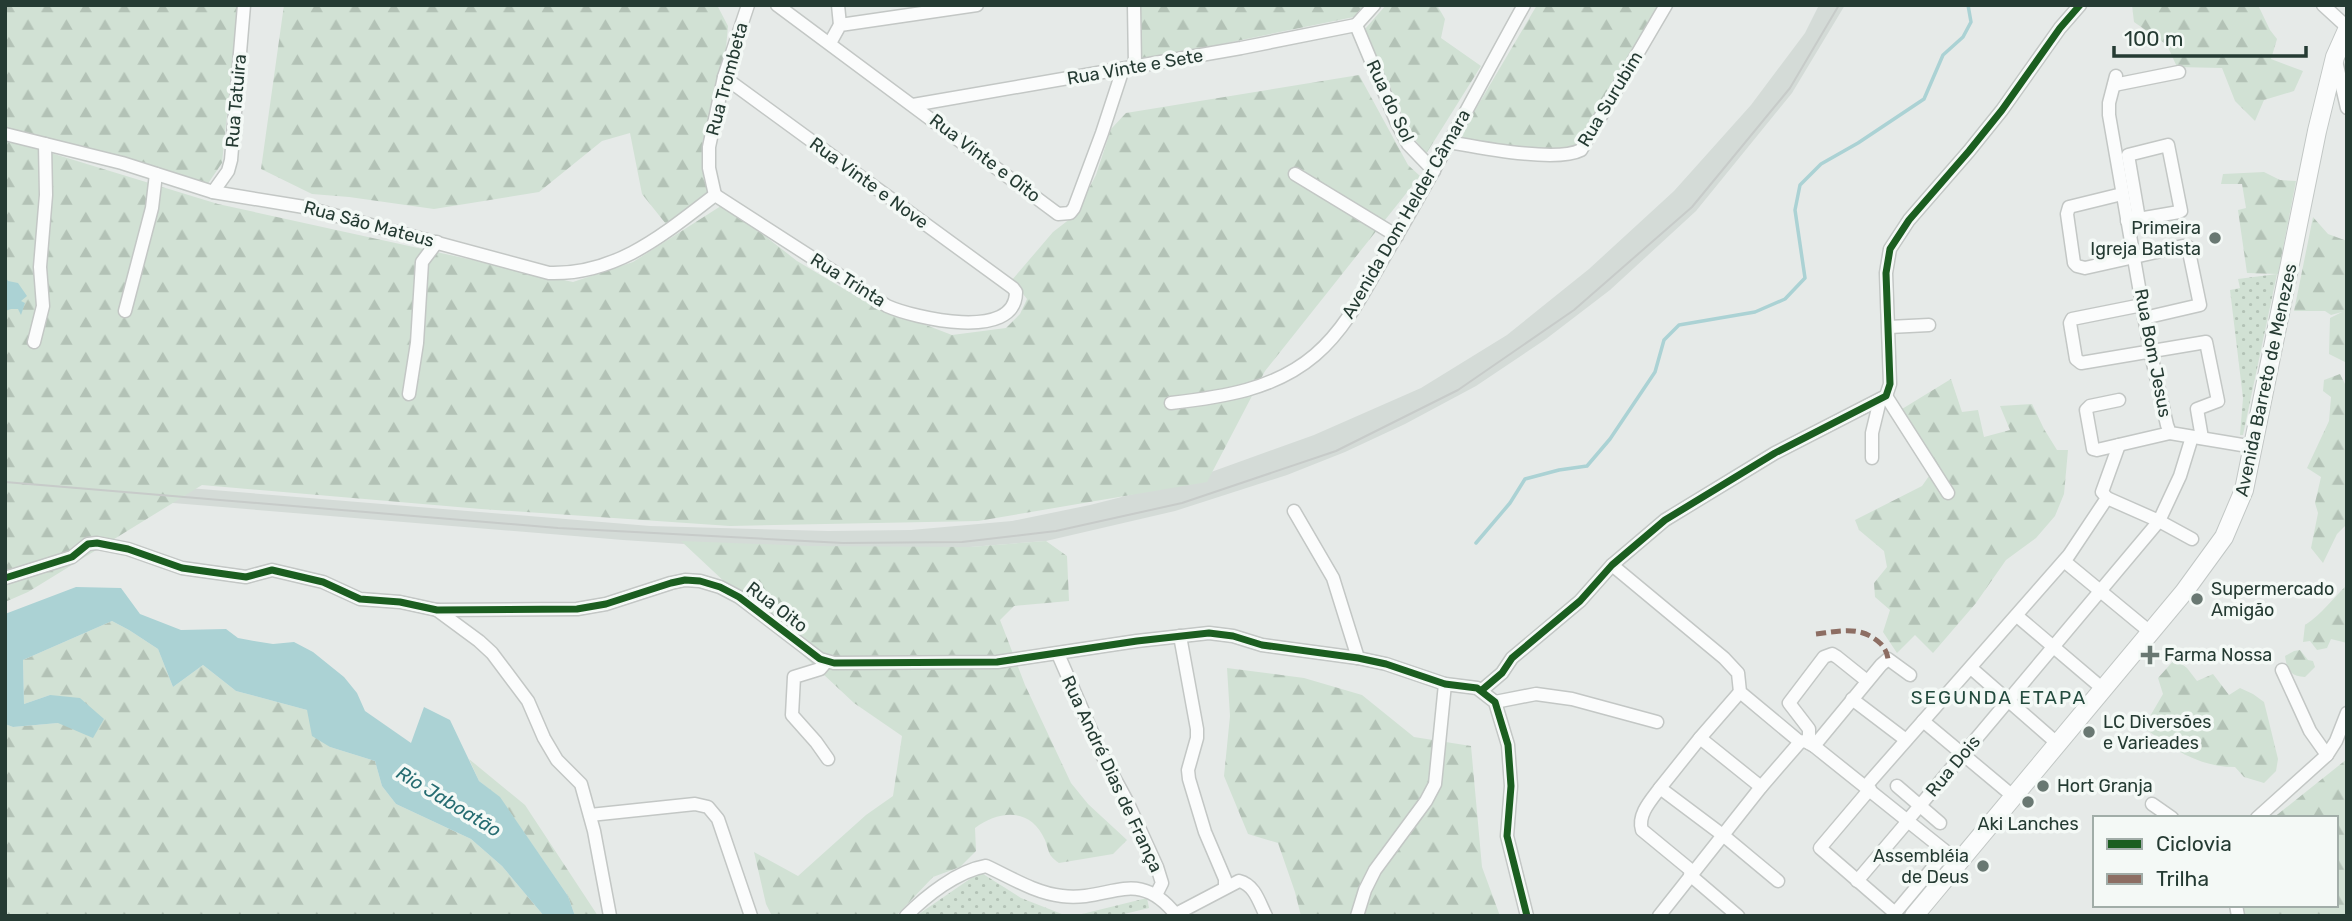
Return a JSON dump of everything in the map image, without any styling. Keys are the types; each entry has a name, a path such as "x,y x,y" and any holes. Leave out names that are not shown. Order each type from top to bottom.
{"main road":[{"name":"Avenida Barreto de Menezes","path":"1913,916 1953,857 2014,797 2184,592 2224,537 2244,490 2317,131 2335,57 2347,29"}],"street":[{"name":"Rua Tatuira","path":"213,192 228,171 231,160 244,5"},
{"name":"Rua Trombeta","path":"715,194 708,156 724,77 748,5"},
{"name":"Rua Vinte e Oito","path":"777,5 1058,214 1070,213 1074,208 1129,68"},
{"path":"830,43 840,25 838,5"},
{"path":"840,25 977,5"},
{"path":"1129,68 1134,5"},
{"path":"1356,24 1374,5"},
{"name":"Avenida Dom Helder Câmara","path":"1171,403 1222,397 1280,378 1314,356 1344,323 1434,171 1524,5"},
{"name":"Rua Surubim","path":"1449,142 1521,153 1571,154 1581,150 1666,5"},
{"path":"1872,458 1872,433 1890,384 1886,273 1889,249 1919,206 1994,121 2060,28 2080,5"},
{"path":"2323,5 2347,29"},
{"name":"Rua Vinte e Sete","path":"914,105 1241,48 1356,24"},
{"name":"Rua do Sol","path":"1356,24 1408,144 1434,171"},
{"path":"2335,57 2347,108"},
{"name":"Rua Bom Jesus","path":"2179,72 2115,81 2109,103 2122,194 2133,220 2133,258 2150,351 2170,433 2254,447"},
{"name":"Rua Vinte e Nove","path":"724,77 1013,288"},
{"name":"Rua São Mateus","path":"5,134 156,173 213,192 304,206 549,273 572,274 596,269 635,253 715,194"},
{"path":"34,342 43,306 40,267 46,195 45,144"},
{"path":"2168,145 2181,211 2133,220 2128,155 2168,145"},
{"path":"125,311 152,208 156,173"},
{"path":"1294,174 1397,236"},
{"name":"Rua Trinta","path":"715,194 887,306 900,311 954,321 992,321 1006,315 1015,302 1016,292 1013,288"},
{"path":"2122,194 2069,207 2067,214 2074,263 2085,268 2188,247 2200,304 2144,318"},
{"path":"409,394 417,343 422,262 437,242"},
{"path":"2142,305 2072,319 2070,323 2076,359 2081,363 2203,342 2207,344 2218,401 2197,409 2197,438 2159,521"},
{"path":"1889,327 1929,325"},
{"path":"1883,398 1948,493"},
{"path":"1482,690 1502,673 1512,658 1580,600 1612,565 1664,520 1775,453 1883,398"},
{"path":"2119,400 2090,406 2085,410 2093,449 2170,433"},
{"path":"2119,445 2102,492 2107,498 2192,539"},
{"path":"1612,565 1731,665 1738,673 1740,692 1868,788 1953,857 1895,913 1820,848 1868,788 1906,740 2064,561 2107,498"},
{"path":"1294,511 1333,578 1358,658"},
{"name":"Rua Dois","path":"1857,881 2159,521"},
{"path":"5,578 72,557 88,544 97,543 128,549 182,568 246,577 272,570 323,582 360,599 437,610 492,653 528,701 552,751 581,784 590,815 610,916"},
{"path":"2064,561 2150,632"},
{"name":"Rua Oito","path":"437,610 578,609 606,604 671,583 700,581 739,597 826,662"},
{"path":"2017,616 2103,689"},
{"path":"828,759 816,741 792,715 794,677 820,669 826,662 997,662 1209,633 1233,636 1273,647 1386,664 1445,684 1482,690 1495,702 1508,745 1511,786 1507,836 1527,916"},
{"path":"1180,636 1197,729 1188,769 1189,779 1205,832 1225,879 1225,887"},
{"name":"Rua André Dias de França","path":"1058,654 1092,733 1157,867 1162,883 1156,895"},
{"path":"1807,744 1808,729 1789,703 1824,657 1832,654 1867,681"},
{"path":"1659,916 1761,787 1852,699 1888,659 1910,675"},
{"path":"1971,668 2058,744"},
{"path":"2282,670 2310,731 2327,755"},
{"path":"1357,916 1365,890 1376,870 1426,801 1435,784 1445,684"},
{"path":"1738,916 1642,830 1640,825 1647,806 1660,788 1740,692"},
{"path":"1495,702 1536,694 1572,699 1657,722"},
{"path":"1852,699 1906,740"},
{"path":"2259,816 2341,741 2347,713"},
{"path":"1923,722 2014,797"},
{"path":"1700,738 1761,787"},
{"path":"1896,786 1940,823"},
{"path":"1660,788 1778,881"},
{"path":"590,815 695,804 708,807 718,819 751,916"},
{"path":"2152,804 2169,816"},
{"name":"Rua André Dias de França","path":"906,916 928,896 976,868 986,866 1042,892 1059,896 1077,897 1134,887 1156,895 1177,915"},
{"path":"1177,915 1239,881 1248,883 1255,891 1266,916"}],"shaded area":[{"path":"1819,5 1845,5 1792,93 1696,211 1610,290 1546,339 1476,386 1405,424 1287,475 1175,511 1046,541 970,547 807,552 623,540 124,499 5,473 650,526 828,531 911,530 1012,521 1189,480 1314,435 1421,388 1507,335 1589,269 1674,191 1751,105 1805,33"}],"green space":[{"path":"5,5 238,5 222,163 207,185 5,128"},
{"path":"284,5 717,5 728,26 726,48 706,134 712,194 666,224 642,194 630,133 602,141 539,192 434,209 312,194 261,169"},
{"path":"1137,5 1364,5 1354,17 1138,61"},
{"path":"1386,5 1437,5 1445,19 1441,38 1481,66 1426,154 1410,133 1365,29"},
{"path":"1537,5 1660,5 1576,147 1549,154 1458,139"},
{"path":"2132,5 2258,5 2277,39 2271,59 2303,71 2294,91 2264,100 2255,121 2235,101 2222,68 2177,67 2167,45 2134,22"},
{"path":"1359,75 1408,165 1420,176 1265,371 1207,482 978,521 730,526 481,509 202,485 28,592 5,602 5,139 218,204 573,282 633,262 724,204 797,261 866,302 952,335 1006,328 1020,314 1027,299 1012,280 1053,232 1075,215 1096,175 1111,129 1126,113"},
{"path":"2264,172 2280,180 2296,181 2278,274 2247,273 2238,210 2246,208 2242,184 2221,184 2223,174"},
{"path":"2313,217 2328,234 2347,241 2347,363 2329,354 2330,318 2342,312 2331,315 2325,311 2294,311"},
{"path":"2277,274 2243,435 2240,435 2243,398 2230,290 2240,288 2238,279"},
{"path":"2340,374 2347,388 2347,524 2337,534 2323,563 2311,548 2318,513 2315,503 2321,477 2307,468 2329,421 2331,397 2323,391 2324,380"},
{"path":"1951,379 1962,412 1978,410 1984,437 2010,430 2000,406 2032,404 2057,450 2068,450 2064,494 2055,516 2036,538 2006,560 1976,603 1933,653 1915,635 1897,653 1883,632 1890,610 1875,597 1874,583 1887,567 1884,551 1859,530 1855,520 1922,486 1934,469 1916,440 1902,409"},
{"path":"681,541 811,546 970,547 1046,541 1067,556 1069,601 1014,606 1000,620 1025,685 1071,783 1088,804 1127,840 1113,854 1059,863 1051,855 1039,829 1032,822 1023,817 1004,815 975,828 976,851 960,867 933,877 896,916 772,916 766,904 754,852 798,876 866,815 893,796 902,736 854,703"},
{"path":"2347,585 2347,643 2331,639 2327,648 2317,650 2310,641 2303,642 2305,625"},
{"path":"112,621 158,649 173,687 203,665 236,691 307,710 330,747 375,761 382,786 396,804 471,839 502,866 544,916 5,916 5,724 13,727 58,723 50,695 24,704 23,660"},
{"path":"2300,650 2308,660 2313,661 2315,667 2305,677 2293,674 2288,669 2285,656"},
{"path":"2175,659 2187,668 2197,681 2213,674 2229,695 2240,688 2264,702 2278,759 2276,771 2264,783 2244,777 2235,767 2199,761 2147,730 2149,718 2163,694 2158,678"},
{"path":"1227,668 1304,678 1362,695 1414,737 1471,746 1482,867 1500,916 1301,916 1278,843 1248,834 1224,776 1230,716"},
{"path":"469,759 525,805 598,916 575,916 568,896 500,798 479,781"},
{"path":"2347,759 2347,916 2243,916 2241,907 2338,907 2338,816 2276,816"},
{"path":"980,872 1021,898 1067,916 916,916"},
{"path":"1147,898 1149,908 1116,916 1074,916"}],"water":[{"path":"5,276 8,281 18,283 27,296 21,301 25,303 21,315 18,309 5,311"},
{"name":"Rio Jaboatão","path":"76,587 121,588 140,614 181,630 226,629 238,638 273,644 294,642 313,652 344,677 357,693 365,711 411,743 424,707 450,720 479,781 500,797 568,896 575,916 544,916 502,866 471,839 396,804 382,786 375,761 330,747 312,736 307,710 236,691 203,665 173,687 158,649 112,621 23,660 24,704 50,695 80,698 104,719 93,738 58,723 13,727 5,724 5,614"}],"waterway":[{"path":"1476,543 1510,503 1525,479 1587,466 1610,439 1655,372 1664,340 1679,325 1755,312 1785,299 1805,278 1795,210 1800,185 1821,164 1924,99 1943,55 1963,37 1971,22 1968,5"}],"tram line":[{"path":"5,482 558,528 843,543 962,542 1056,531 1182,503 1336,451 1458,390 1574,310 1692,207 1790,88 1839,5"}],"marked path":[{"path":"1816,634 1850,631 1866,634 1881,644 1888,659"}],"cycle path":[{"path":"1482,690 1502,673 1512,658 1580,601 1612,565 1665,520 1775,453 1886,396 1890,384 1886,273 1890,249 1909,220 2002,110 2060,28 2080,5"},
{"path":"5,578 72,557 88,544 97,543 128,549 182,568 246,577 272,570 323,582 360,599 400,602 437,610 577,609 606,604 671,583 700,581 739,597 820,659 834,663 997,662 1209,633 1233,636 1262,645 1386,664 1445,684 1477,688 1495,702 1508,745 1511,786 1507,836 1527,916"}],"place":[{"name":"Primeira Igreja Batista","path":"2215,238"},
{"name":"Supermercado Amigão","path":"2197,599"},
{"name":"Farma Nossa","path":"2150,655"},
{"name":"LC Diversões e Varieades","path":"2089,732"},
{"name":"Hort Granja","path":"2043,786"},
{"name":"Aki Lanches","path":"2028,802"},
{"name":"Assembléia de Deus","path":"1983,866"}],"district":[{"name":"SEGUNDA ETAPA","path":"1999,697"}]}
